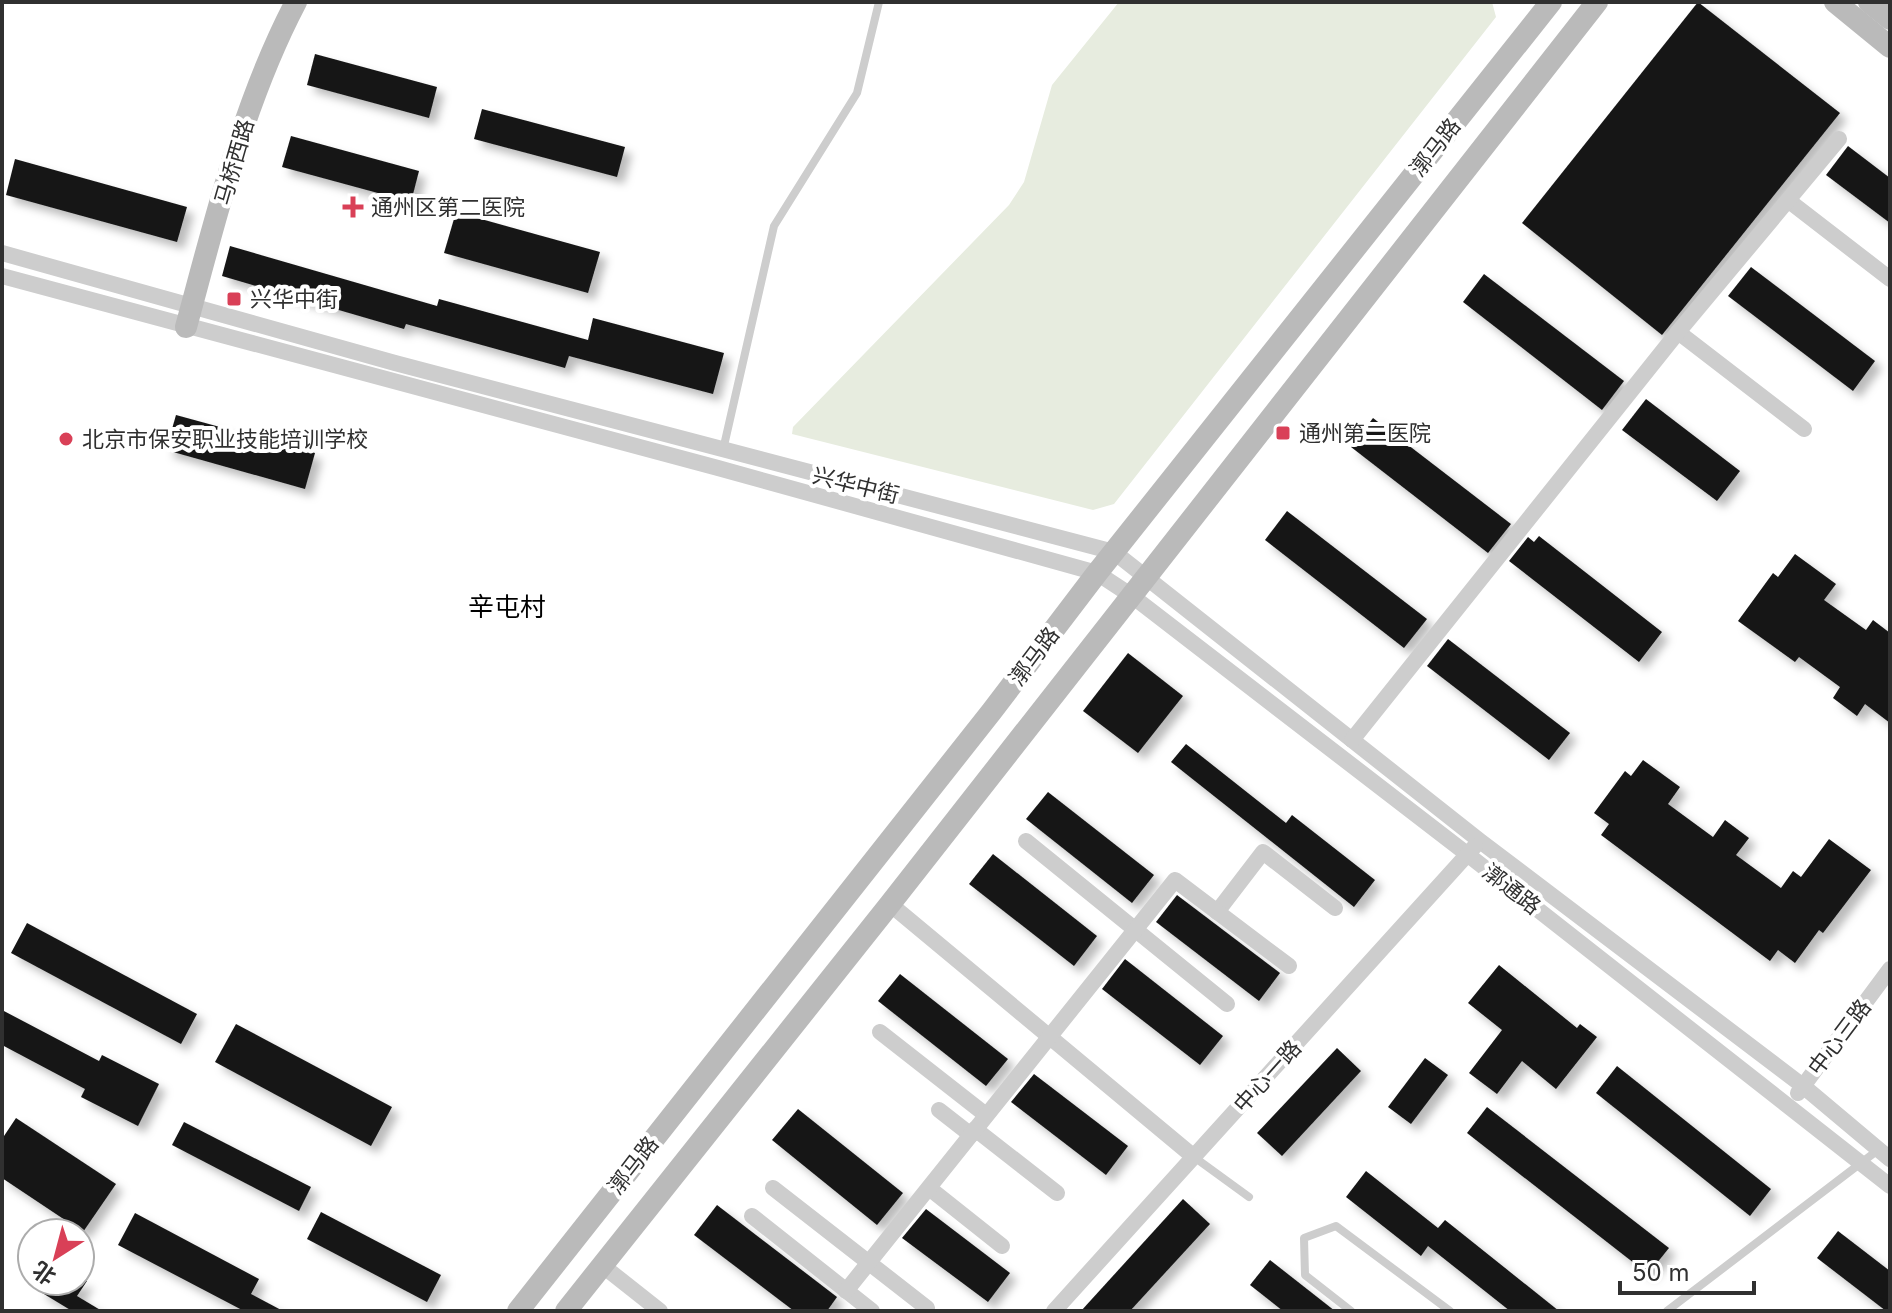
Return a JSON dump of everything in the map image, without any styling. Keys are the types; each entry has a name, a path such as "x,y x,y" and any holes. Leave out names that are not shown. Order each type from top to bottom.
{"main road":[{"name":"马桥西路","path":"189,316 250,107 296,2"},
{"name":"漷马路","path":"518,1311 992,711 1097,573 1551,2"},
{"name":"漷马路","path":"566,1311 1148,577 1597,2"},
{"path":"1835,2 1890,47"},
{"path":"1869,2 1890,19"}],"street":[{"path":"1352,740 1678,332 1839,139"},
{"path":"1789,201 1890,279"},
{"name":"兴华中街","path":"2,253 189,316 1097,573 1132,596"},
{"name":"兴华中街","path":"2,276 189,316 1114,552 1148,577"},
{"path":"1678,332 1804,429"},
{"name":"漷通路","path":"1148,577 1480,841 1803,1086 1884,1154"},
{"name":"漷通路","path":"1132,596 1890,1186"},
{"path":"1026,841 1227,1004"},
{"name":"中心一路","path":"1054,1311 1480,841"},
{"path":"1217,912 1263,852 1335,908"},
{"path":"846,1291 1175,880 1289,966"},
{"path":"890,904 1194,1157"},
{"name":"中心三路","path":"1788,1106 1890,969"},
{"path":"880,1032 977,1126 1057,1193"},
{"path":"939,1110 977,1126"},
{"path":"773,1188 927,1308"},
{"path":"929,1188 1002,1246"},
{"path":"752,1216 872,1311"},
{"path":"603,1266 660,1311"}],"lane":[{"path":"723,450 774,226 857,93 879,2"},
{"path":"1667,1311 1861,1163 1884,1154"},
{"path":"1194,1157 1249,1197"},
{"path":"1351,1311 1305,1275 1304,1238 1336,1226 1450,1311"}],"shaded area":[{"path":"1119,2 1492,2 1496,17 1114,504 1093,510 792,434 793,427 1009,205 1024,182 1052,85"}],"building":[{"path":"1698,2 1840,113 1662,335 1522,223"},
{"path":"315,54 437,87 429,118 307,85"},
{"path":"482,109 625,147 617,177 474,139"},
{"path":"291,136 419,171 411,202 282,167"},
{"path":"1848,146 1890,178 1890,223 1826,175"},
{"path":"15,159 187,207 177,242 6,195"},
{"path":"456,212 600,252 588,293 444,253"},
{"path":"230,246 437,306 439,299 588,340 593,318 724,353 713,394 569,356 565,368 406,324 404,329 222,276"},
{"path":"1751,267 1875,361 1853,391 1728,296"},
{"path":"1484,274 1624,381 1602,410 1463,302"},
{"path":"1646,399 1740,471 1717,501 1622,430"},
{"path":"176,415 315,453 305,489 166,450"},
{"path":"1373,418 1511,524 1488,553 1351,447"},
{"path":"1287,511 1427,619 1404,648 1265,540"},
{"path":"1539,536 1662,632 1639,662 1509,561 1528,537 1534,542"},
{"path":"1795,554 1836,584 1824,600 1866,630 1873,620 1890,633 1890,723 1865,704 1857,716 1833,698 1840,687 1799,657 1795,662 1738,621 1773,573 1778,577"},
{"path":"1448,639 1570,733 1549,760 1427,666"},
{"path":"1128,653 1183,696 1138,753 1083,711"},
{"path":"1186,744 1286,823 1292,815 1375,880 1354,907 1171,762"},
{"path":"1643,760 1680,787 1668,804 1713,837 1725,820 1749,838 1736,855 1781,888 1793,871 1801,877 1829,839 1871,870 1823,933 1819,930 1795,963 1778,950 1770,961 1601,835 1609,824 1594,813 1625,771 1631,776"},
{"path":"1048,792 1154,875 1132,903 1026,819"},
{"path":"993,854 1097,936 1074,966 969,884"},
{"path":"1177,895 1280,973 1259,1001 1156,922"},
{"path":"27,923 197,1014 181,1044 11,953"},
{"path":"1125,959 1223,1036 1200,1065 1102,989"},
{"path":"1499,965 1577,1028 1580,1024 1597,1037 1556,1089 1522,1061 1497,1094 1469,1073 1502,1030 1468,1003"},
{"path":"900,974 1008,1059 986,1086 878,1001"},
{"path":"2,1010 99,1061 102,1055 159,1084 138,1126 81,1097 85,1089 2,1045"},
{"path":"236,1024 392,1107 371,1146 215,1062"},
{"path":"1337,1048 1361,1071 1282,1156 1257,1133"},
{"path":"1425,1058 1448,1075 1411,1124 1388,1107"},
{"path":"1617,1066 1771,1189 1750,1216 1596,1093"},
{"path":"1034,1074 1128,1146 1106,1175 1011,1102"},
{"path":"1487,1107 1669,1248 1648,1274 1467,1133"},
{"path":"798,1109 903,1193 877,1225 772,1140"},
{"path":"16,1118 116,1184 93,1217 60,1217 2,1178 2,1139"},
{"path":"184,1122 311,1187 299,1211 172,1145"},
{"path":"1366,1171 1438,1228 1445,1220 1559,1311 1510,1311 1428,1246 1421,1256 1346,1197"},
{"path":"1183,1199 1210,1224 1130,1311 1081,1311"},
{"path":"717,1205 837,1297 827,1311 794,1311 694,1235"},
{"path":"926,1209 1010,1273 988,1302 902,1238"},
{"path":"321,1212 441,1275 427,1302 307,1239"},
{"path":"135,1213 259,1279 251,1294 283,1311 244,1311 118,1245"},
{"path":"1838,1231 1890,1271 1890,1311 1817,1258"},
{"path":"1270,1260 1335,1311 1283,1311 1250,1285"},
{"path":"49,1297 79,1297 102,1311 72,1311"}],"place":[{"name":"通州区第二医院","path":"353,207"},
{"name":"兴华中街","path":"234,299"},
{"name":"通州第二医院","path":"1283,433"},
{"name":"北京市保安职业技能培训学校","path":"66,439"}],"district":[{"name":"辛屯村","path":"507,607"}]}
